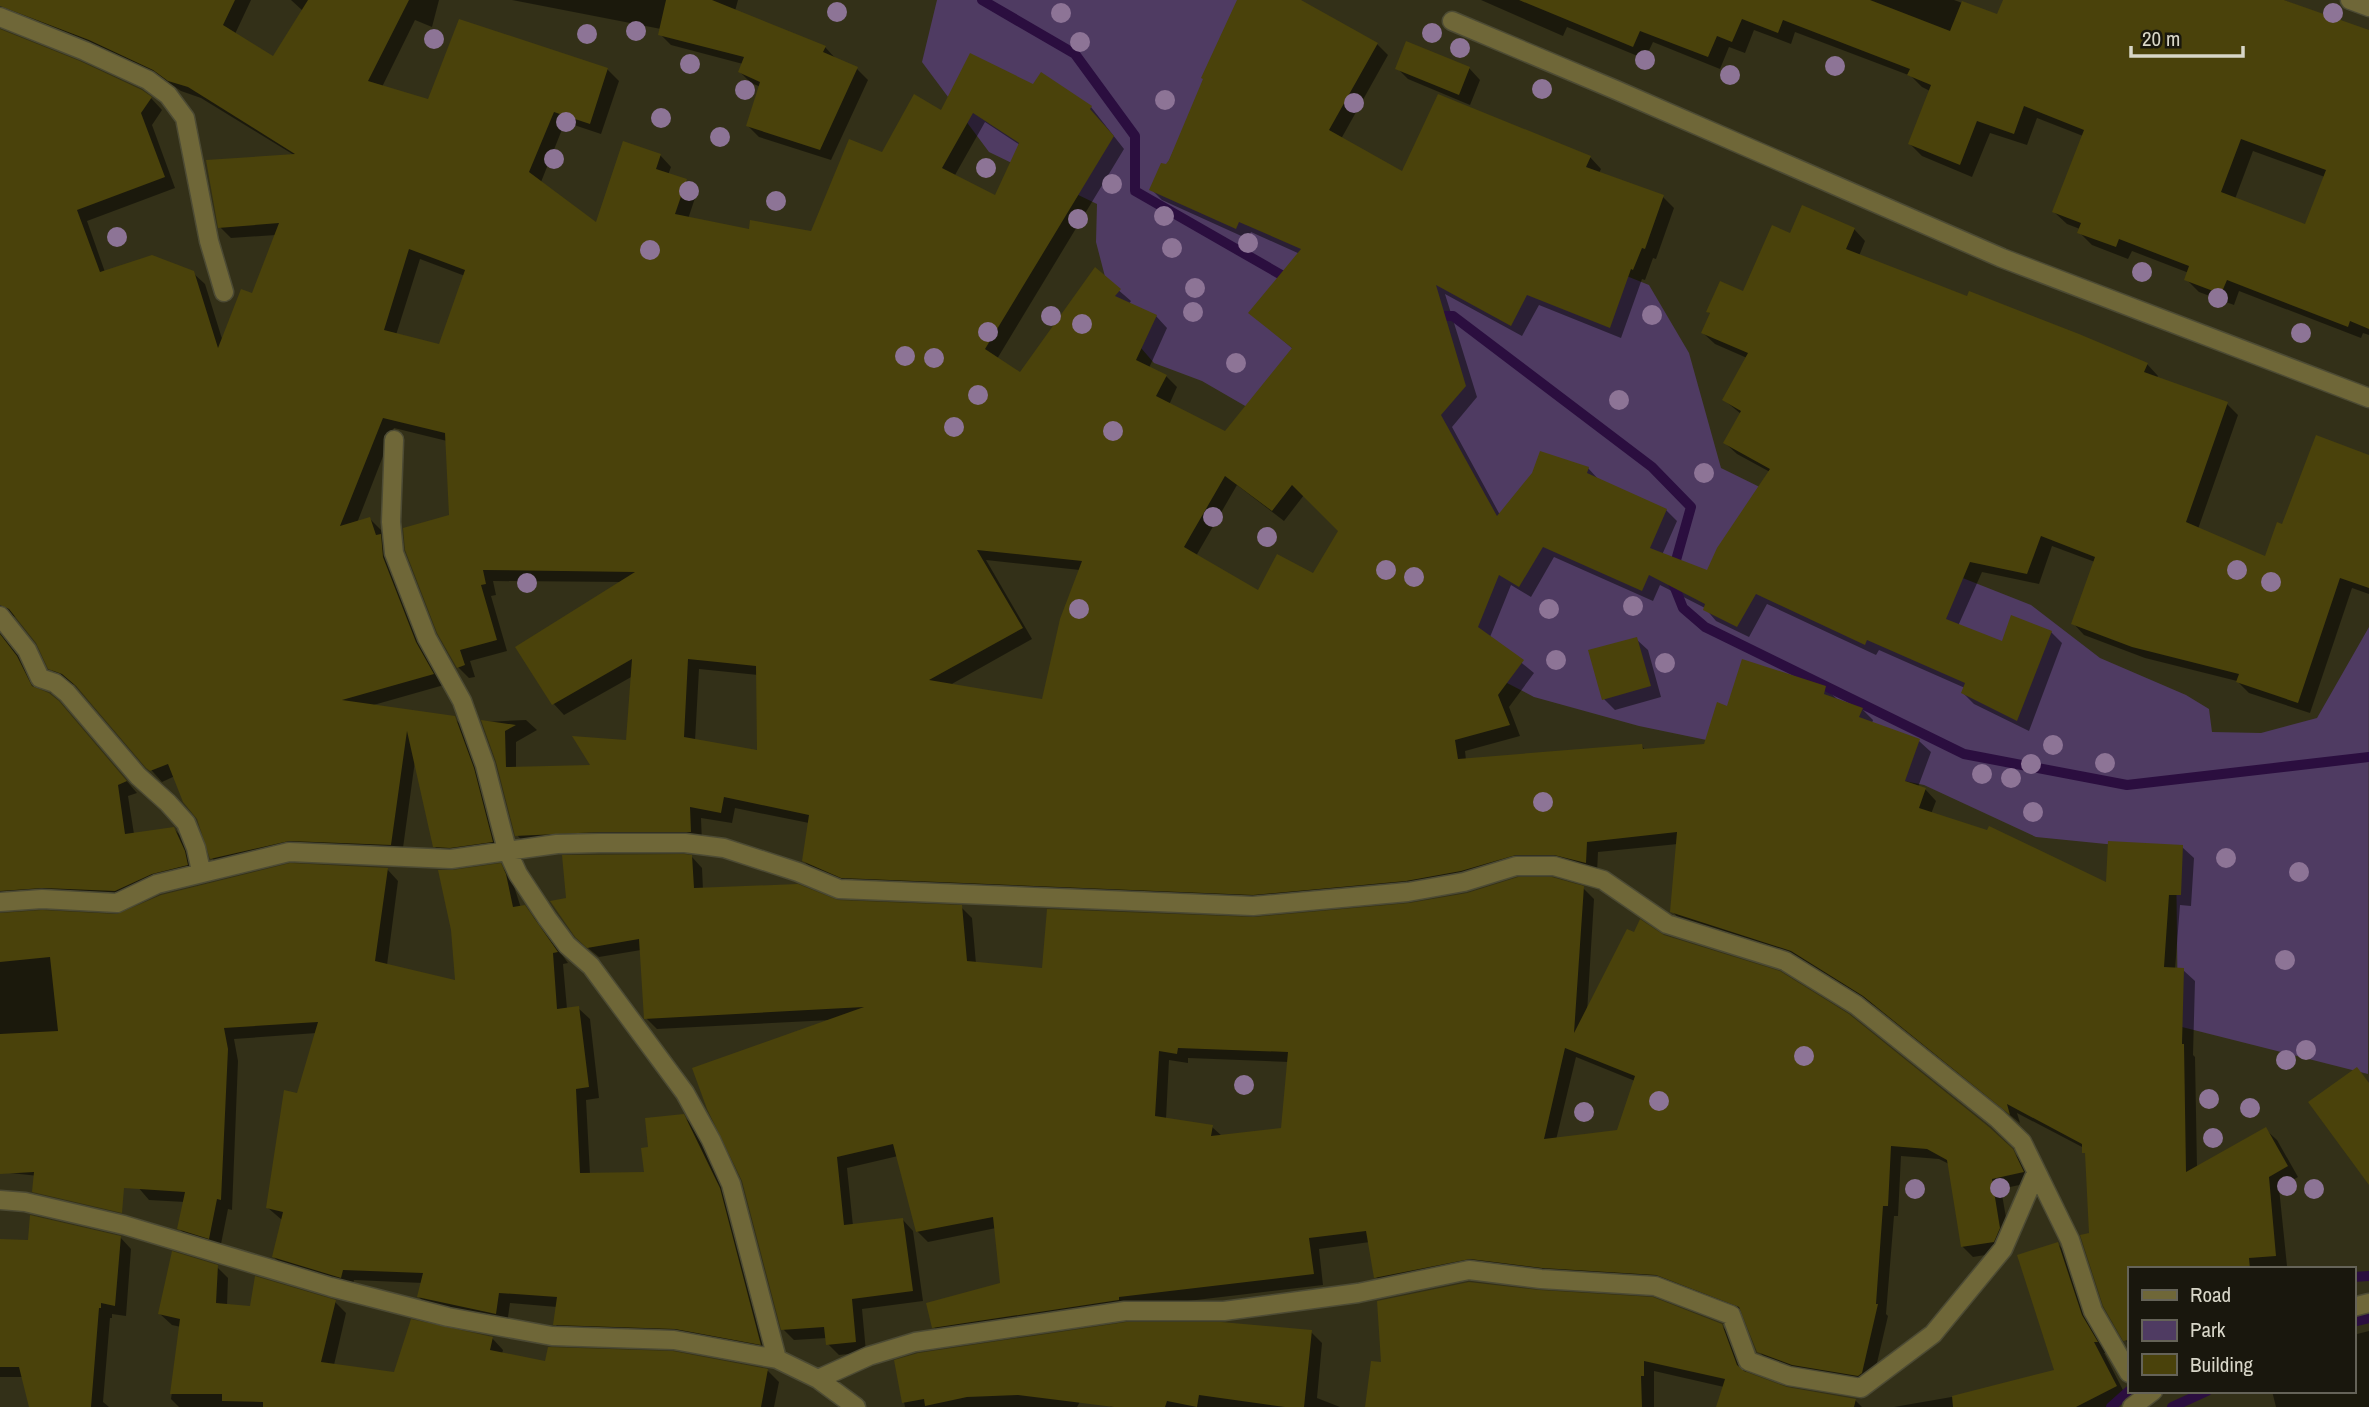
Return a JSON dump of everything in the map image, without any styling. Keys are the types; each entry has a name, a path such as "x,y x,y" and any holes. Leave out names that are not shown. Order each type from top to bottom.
{"street":[{"path":"2350,0 2369,8"},
{"path":"0,17 148,80 168,95 185,118 209,242 224,292"},
{"path":"1452,21 2002,258 2369,398"},
{"path":"394,440 391,522 394,553 427,638 467,713 485,765 507,850 518,874 554,927 567,945 591,966 685,1093 711,1140 731,1184 777,1359"},
{"path":"0,616 27,650 40,678 55,683 67,693 138,776 186,823 201,871"},
{"path":"0,902 42,899 117,903 157,884 201,871 289,852 451,859 557,844 685,843 724,848 798,872 839,889 1253,906 1408,892 1464,883 1516,866 1553,866 1604,880 1667,924 1785,961 1856,1005 1997,1118 2022,1142 2070,1240 2093,1311 2128,1371"},
{"path":"818,1379 869,1356 915,1342 1125,1311 1224,1311 1359,1293 1469,1270 1541,1279 1655,1286 1731,1315 1748,1361 1789,1376 1861,1388 1933,1334 2003,1249 2036,1173"},
{"path":"0,1200 25,1202 124,1225 331,1287 448,1317 552,1336 674,1340 777,1359 818,1379 856,1407"}],"green space":[{"path":"937,0 1270,0 1242,97 1419,193 1649,285 1689,353 1721,468 1869,541 2031,605 2100,658 2186,695 2209,709 2212,732 2261,733 2317,718 2369,627 2368,1074 2178,1026 2176,851 2036,837 1924,785 1639,726 1534,697 1441,649 1411,502 1202,381 1154,363 1116,319 1096,242 1097,204 989,152 922,62"}],"building":[{"path":"0,0 235,0 223,25 273,56 308,0 409,0 368,81 428,99 459,19 608,68 590,124 554,112 529,172 596,222 623,141 661,154 656,169 687,179 675,214 749,229 750,220 811,231 849,139 882,152 914,94 941,110 970,53 1033,84 1041,72 1092,106 1090,109 1114,136 985,349 1020,372 1095,267 1121,289 1115,296 1157,315 1136,360 1167,375 1156,396 1225,431 1292,348 1248,313 1301,249 1239,222 1236,229 1149,190 1161,163 1166,164 1169,160 1203,79 1201,78 1237,0 1301,0 1378,43 1329,130 1402,171 1438,94 1591,156 1586,167 1664,195 1645,249 1642,248 1633,270 1631,269 1610,328 1527,295 1511,326 1436,285 1466,386 1441,415 1497,516 1532,473 1540,451 1589,467 1587,473 1667,509 1650,548 1707,570 1717,548 1770,469 1723,443 1741,411 1722,400 1748,353 1701,333 1710,313 1706,312 1720,281 1743,291 1772,225 1790,233 1802,205 1855,228 1846,249 1967,296 1969,291 2079,334 2148,363 2144,372 2228,402 2186,522 2265,556 2277,522 2282,524 2316,435 2369,455 2369,588 2340,578 2298,703 2236,682 2239,674 2132,647 2071,624 2095,557 2041,536 2027,574 1970,562 1946,619 2002,641 2011,615 2052,631 2017,721 1961,693 1965,683 1867,640 1865,645 1756,594 1737,627 1703,610 1705,604 1649,575 1642,591 1543,547 1519,587 1499,575 1478,627 1524,660 1498,695 1510,725 1455,740 1458,759 1642,744 1643,749 1704,744 1717,702 1727,706 1742,659 1826,686 1824,694 1863,708 1859,717 1920,739 1905,781 1926,788 1919,808 1987,830 1989,826 2106,882 2108,841 2183,845 2181,895 2169,895 2164,967 2184,968 2182,1044 2186,1172 2266,1127 2288,1166 2269,1177 2276,1256 2249,1258 2250,1267 2128,1267 2128,1340 2123,1341 2103,1306 2080,1235 2089,1233 2085,1153 2082,1153 2082,1144 2007,1104 2010,1115 1863,996 1791,951 1670,912 1677,832 1587,842 1586,863 1554,855 1516,855 1461,871 1406,881 1253,895 841,878 802,861 809,815 724,797 721,813 690,807 691,832 515,836 496,762 481,720 516,725 505,731 506,767 590,765 572,736 626,740 632,659 552,705 515,647 635,572 483,570 486,584 481,585 497,640 460,650 465,665 457,668 437,633 405,550 403,528 449,515 445,433 383,418 340,526 370,517 376,535 381,534 383,557 416,642 434,674 342,700 455,716 474,768 493,842 450,848 433,847 407,731 391,845 289,841 210,859 197,819 183,802 168,764 150,771 146,768 76,686 62,674 48,669 36,643 9,609 0,605 0,29 80,61 152,97 141,113 165,177 77,210 100,272 152,255 194,271 218,348 241,289 252,293 279,223 218,228 206,160 295,154 188,87 168,81 153,70 89,40 0,6","holes":["973,113 1019,143 995,195 942,168","409,249 465,270 439,344 384,330","1225,476 1272,511 1292,485 1338,531 1313,573 1277,554 1258,590 1184,547","977,550 1082,561 1060,619 1042,699 929,680 1023,628","688,659 756,666 757,750 684,737"]},
{"path":"666,0 712,0 826,46 823,52 858,67 820,150 746,126 760,82 738,72 744,57 658,35"},
{"path":"1519,0 1870,0 1950,31 1962,1 1997,14 2003,0 2284,0 2369,30 2369,329 2350,321 2348,327 2227,280 2221,294 2184,280 2189,266 2119,239 2116,247 2077,233 2081,223 2052,212 2084,130 2024,106 2014,134 1977,121 1960,165 1908,144 1931,85 1907,75 1910,69 1783,20 1778,33 1742,19 1732,42 1717,36 1708,57 1640,31 1633,47","holes":["2241,139 2326,170 2305,224 2221,192"]},
{"path":"1406,41 1470,67 1459,95 1395,69"},
{"path":"0,634 17,656 32,686 49,693 59,701 127,781 118,785 125,834 174,827 188,865 152,874 115,891 43,888 0,891"},
{"path":"1637,637 1651,686 1602,700 1588,650"},
{"path":"562,855 692,855 694,888 798,884 838,900 962,905 967,961 1042,968 1047,909 1254,917 1409,903 1467,893 1518,877 1552,877 1584,886 1574,1033 1627,929 1634,932 1640,919 1664,935 1780,971 1849,1014 1989,1127 2013,1149 2024,1172 1992,1179 2000,1228 1994,1242 1961,1247 1947,1160 1927,1149 1891,1146 1888,1206 1883,1206 1878,1304 1862,1373 1858,1376 1792,1365 1757,1352 1739,1307 1656,1275 1542,1268 1470,1259 1374,1278 1366,1231 1309,1238 1314,1274 1119,1297 1119,1300 932,1328 926,1303 1000,1283 993,1217 916,1232 893,1144 837,1157 844,1225 903,1218 913,1291 852,1299 856,1342 826,1345 824,1327 781,1330 742,1181 707,1109 692,1068 864,1007 644,1019 639,939 587,948 575,937 550,901 566,898","holes":["1178,1048 1288,1052 1281,1128 1211,1136 1213,1125 1155,1116 1159,1051 1177,1054","1565,1048 1635,1076 1617,1130 1544,1139"]},
{"path":"290,863 388,868 375,961 455,980 451,930 438,870 501,863 513,907 525,905 558,952 553,953 557,1009 579,1006 589,1087 576,1089 580,1173 644,1172 641,1148 648,1147 645,1118 684,1114 720,1188 761,1345 675,1329 553,1325 557,1297 499,1293 496,1314 417,1297 423,1273 343,1270 341,1278 272,1257 283,1212 266,1208 284,1090 297,1093 318,1022 224,1028 228,1049 221,1200 217,1199 209,1239 177,1229 185,1192 124,1188 122,1213 32,1192 34,1172 0,1174 0,1034 58,1031 50,957 0,962 0,913 42,910 117,914 161,895"},
{"path":"2357,1067 2369,1083 2369,1185 2308,1102"},
{"path":"30,1215 121,1236 115,1306 101,1303 99,1308 91,1407 29,1407 19,1367 0,1367 0,1239 28,1240"},
{"path":"2058,1242 2082,1315 2098,1342 2094,1342 2117,1386 2076,1407 1953,1407 1952,1396 2054,1370 2017,1255"},
{"path":"172,1251 218,1265 216,1303 250,1306 255,1276 336,1300 321,1362 394,1372 411,1319 493,1337 490,1350 545,1361 548,1347 673,1351 768,1369 761,1407 263,1407 263,1402 222,1401 222,1394 170,1394 180,1319 158,1314"},
{"path":"1469,1282 1540,1290 1653,1297 1722,1324 1737,1365 1744,1371 1787,1387 1856,1399 1854,1407 1716,1407 1725,1379 1644,1361 1644,1376 1641,1376 1642,1407 1365,1407 1371,1361 1381,1362 1377,1301"},
{"path":"1126,1322 1221,1322 1312,1330 1304,1407 1285,1407 1199,1395 1197,1407 1167,1401 1165,1407 1114,1407 1018,1395 967,1397 925,1406 924,1399 902,1403 894,1360 918,1353"}],"waterway":[{"path":"982,0 1075,54 1135,136 1135,191 1292,281"},
{"path":"1433,316 1453,316 1652,467 1691,507 1671,578 1683,608 1705,627 1964,754 2127,785 2369,757"},
{"path":"2355,1277 2369,1276"},
{"path":"2355,1322 2369,1318"},
{"path":"2111,1407 2128,1392"},
{"path":"2172,1407 2203,1393"}]}
